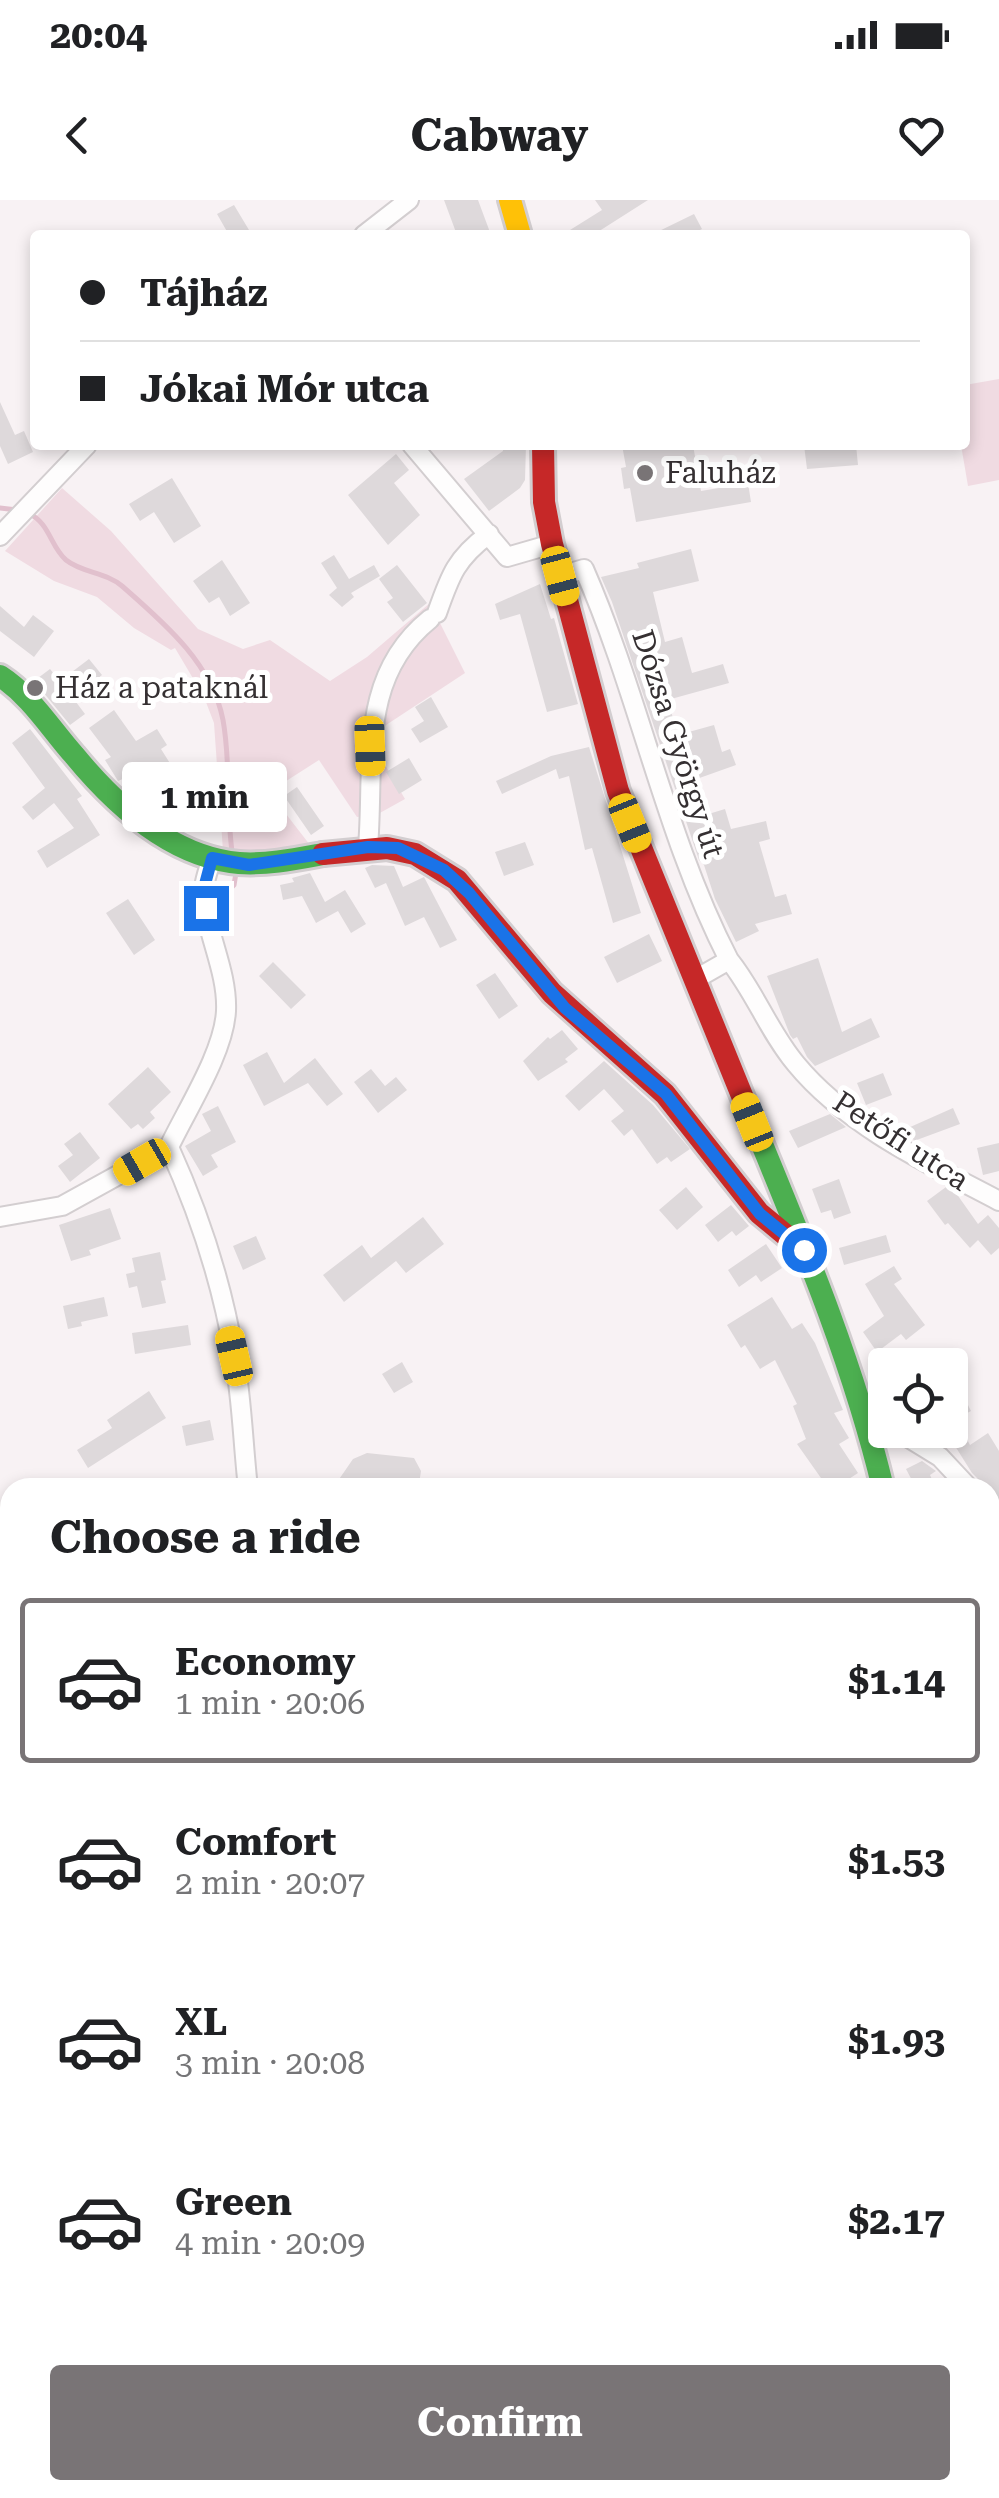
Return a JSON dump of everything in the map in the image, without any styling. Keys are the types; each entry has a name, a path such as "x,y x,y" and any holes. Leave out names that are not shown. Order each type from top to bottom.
{"main road":[{"path":"510,200 519,230"},
{"path":"543,450 544,502 552,544 618,791 868,1403"},
{"path":"0,676 20,690 107,796 130,817 178,844 212,858 260,864 368,847 398,848 444,870 469,893 565,1008 666,1094 760,1214 804,1250"},
{"path":"879,1448 882,1478"}],"street":[{"path":"370,230 409,200"},
{"path":"5,530 82,450"},
{"path":"416,450 507,557 552,544"},
{"path":"368,847 373,718 400,648 433,616 456,564 483,527"},
{"name":"Dózsa György út","path":"560,576 584,569 656,767 680,852 728,960"},
{"path":"0,1217 62,1206 168,1146 218,1044 226,1013 223,969 204,888 212,858"},
{"path":"694,980 728,960"},
{"name":"Petőfi utca","path":"728,960 750,986 795,1063 818,1086 870,1129 999,1201"},
{"path":"168,1146 190,1193 217,1280 234,1356 247,1478"},
{"path":"924,1448 959,1478"}],"shaded area":[{"path":"999,379 999,480 968,486 962,450 970,450 970,384"},
{"path":"62,488 111,531 198,629 243,649 270,640 330,681 367,657 430,603 465,673 377,731 374,746 405,799 378,814 357,817 319,760 269,792 310,845 278,852 223,851 214,723 204,697 175,648 171,650 134,628 97,597 54,581 5,551"}],"building":[{"path":"444,200 478,200 489,230 455,230"},
{"path":"595,200 648,200 601,230 570,230 602,210"},
{"path":"234,205 249,230 226,230 217,214"},
{"path":"694,214 702,229 700,230 661,230"},
{"path":"0,402 15,435 24,431 33,452 8,464 0,446"},
{"path":"526,450 525,480 489,511 464,479 503,451"},
{"path":"623,450 694,450 701,491 748,483 751,502 636,522 630,488 624,489 621,468 626,467"},
{"path":"805,450 856,450 858,465 807,469"},
{"path":"396,454 409,470 394,483 420,515 388,545 348,495"},
{"path":"172,478 201,526 174,543 154,512 140,521 129,504"},
{"path":"691,549 699,581 653,592 665,642 682,637 692,673 723,664 729,683 671,699 670,708 678,735 714,725 722,752 730,749 736,765 691,781 702,816 725,809 731,829 766,821 770,839 759,842 775,897 786,894 792,914 755,924 759,931 736,942 699,860 601,577"},
{"path":"334,555 349,579 374,565 380,576 351,593 354,597 342,607 329,595 337,588 321,563"},
{"path":"222,560 250,603 230,616 219,597 209,603 193,581"},
{"path":"397,565 427,603 403,622 387,602 393,598 379,579"},
{"path":"540,584 551,619 554,618 578,704 547,712 520,614 500,620 495,604"},
{"path":"0,606 24,627 33,615 54,631 34,657 0,631"},
{"path":"89,659 102,675 73,698 85,714 70,725 34,681 50,669 60,681"},
{"path":"431,697 448,727 420,743 411,729 424,721 415,707"},
{"path":"114,710 136,741 157,729 167,745 161,749 183,784 175,790 181,799 165,809 139,772 118,781 105,760 111,757 89,728"},
{"path":"30,729 82,796 77,799 100,835 47,868 37,851 74,828 54,803 33,820 22,807 45,788 12,743"},
{"path":"589,747 641,913 613,923 592,848 585,850 569,776 559,779 556,769 502,794 496,781 551,756"},
{"path":"409,758 422,780 399,794 386,772"},
{"path":"297,787 324,826 311,835 284,796"},
{"path":"525,842 534,865 504,876 495,852"},
{"path":"394,866 403,887 424,877 457,940 440,948 424,917 405,926 386,883 375,888 365,868"},
{"path":"310,873 325,902 345,890 366,924 351,933 338,911 316,923 302,896 283,900 280,885"},
{"path":"128,899 155,940 134,955 106,913"},
{"path":"649,934 662,961 617,983 604,957"},
{"path":"818,958 842,1032 871,1018 880,1037 815,1066 797,1037 793,1039 790,1035 767,976"},
{"path":"273,962 306,995 291,1009 259,976"},
{"path":"495,973 518,1006 499,1019 476,985"},
{"path":"562,1030 578,1049 565,1059 568,1062 538,1081 523,1061 548,1037"},
{"path":"267,1052 284,1083 315,1058 343,1094 327,1106 308,1083 264,1106 243,1065"},
{"path":"604,1061 653,1105 690,1149 671,1162 667,1157 657,1164 632,1129 624,1136 611,1121 624,1111 604,1089 579,1111 565,1096"},
{"path":"148,1067 171,1092 150,1112 155,1118 143,1129 138,1124 131,1129 108,1104"},
{"path":"371,1069 385,1086 396,1077 407,1090 378,1113 354,1082"},
{"path":"883,1073 892,1095 866,1105 857,1083"},
{"path":"218,1106 236,1142 211,1155 218,1167 203,1176 185,1146 211,1131 202,1114"},
{"path":"953,1108 960,1124 914,1141 908,1128"},
{"path":"830,1114 846,1127 798,1148 789,1131"},
{"path":"80,1132 100,1158 70,1182 58,1166 73,1155 64,1144"},
{"path":"999,1143 999,1171 983,1175 977,1148"},
{"path":"839,1179 851,1213 834,1219 831,1210 821,1213 812,1189"},
{"path":"686,1187 703,1207 677,1230 659,1210"},
{"path":"946,1187 956,1193 978,1224 988,1215 999,1228 999,1248 991,1255 978,1240 970,1248 927,1201"},
{"path":"731,1205 749,1226 736,1236 732,1231 718,1242 705,1225"},
{"path":"110,1208 121,1239 71,1261 59,1225"},
{"path":"423,1217 444,1244 406,1273 396,1261 344,1302 323,1275 362,1245 371,1258"},
{"path":"886,1235 891,1252 844,1265 839,1248"},
{"path":"256,1236 266,1259 243,1270 233,1246"},
{"path":"766,1244 782,1268 761,1282 756,1275 739,1287 728,1270"},
{"path":"160,1252 166,1303 142,1308 137,1286 129,1288 126,1274 135,1272 132,1258"},
{"path":"894,1266 902,1279 894,1284 925,1325 906,1340 901,1334 882,1348 874,1348 863,1332 884,1316 865,1284"},
{"path":"104,1297 108,1316 68,1329 63,1306"},
{"path":"772,1297 792,1329 802,1323 815,1343 843,1410 834,1413 849,1438 839,1444 858,1473 850,1478 821,1478 797,1444 806,1439 793,1406 797,1404 775,1360 760,1369 727,1325"},
{"path":"188,1325 191,1345 135,1354 132,1333"},
{"path":"402,1362 413,1382 394,1393 382,1374"},
{"path":"149,1391 166,1418 88,1468 77,1450 112,1428 107,1420"},
{"path":"210,1420 214,1440 186,1446 182,1426"},
{"path":"988,1433 999,1451 999,1478 977,1478 956,1448 968,1448 968,1441 970,1445"},
{"path":"367,1453 414,1458 421,1471 420,1478 340,1478 353,1459"},
{"path":"922,1461 936,1471 931,1478 911,1478 906,1469"}],"waterway":[{"path":"0,508 17,510"},
{"path":"28,513 41,523 66,560 116,581 154,614 184,645 208,680 223,720 232,851"},
{"path":"219,900 234,885 236,873"}],"traffic: fast":[{"path":"0,676 31,703 90,774 126,810 168,839 190,851 239,863 323,854"},
{"path":"745,1103 839,1341 880,1478"}],"traffic: slow":[{"path":"510,200 519,230"}],"traffic: jam":[{"path":"543,450 544,502 552,544 618,791 745,1103"},
{"path":"323,854 387,848 415,854 457,880 552,993 665,1094 759,1213 800,1247"}],"place":[{"name":"Faluház","path":"645,473"},
{"name":"Ház a pataknál","path":"35,688"}],"route":[{"path":"206,908 204,888 212,858 249,865 270,864 368,847 398,848 431,861 469,893 565,1008 666,1094 760,1214 804,1250"}]}
